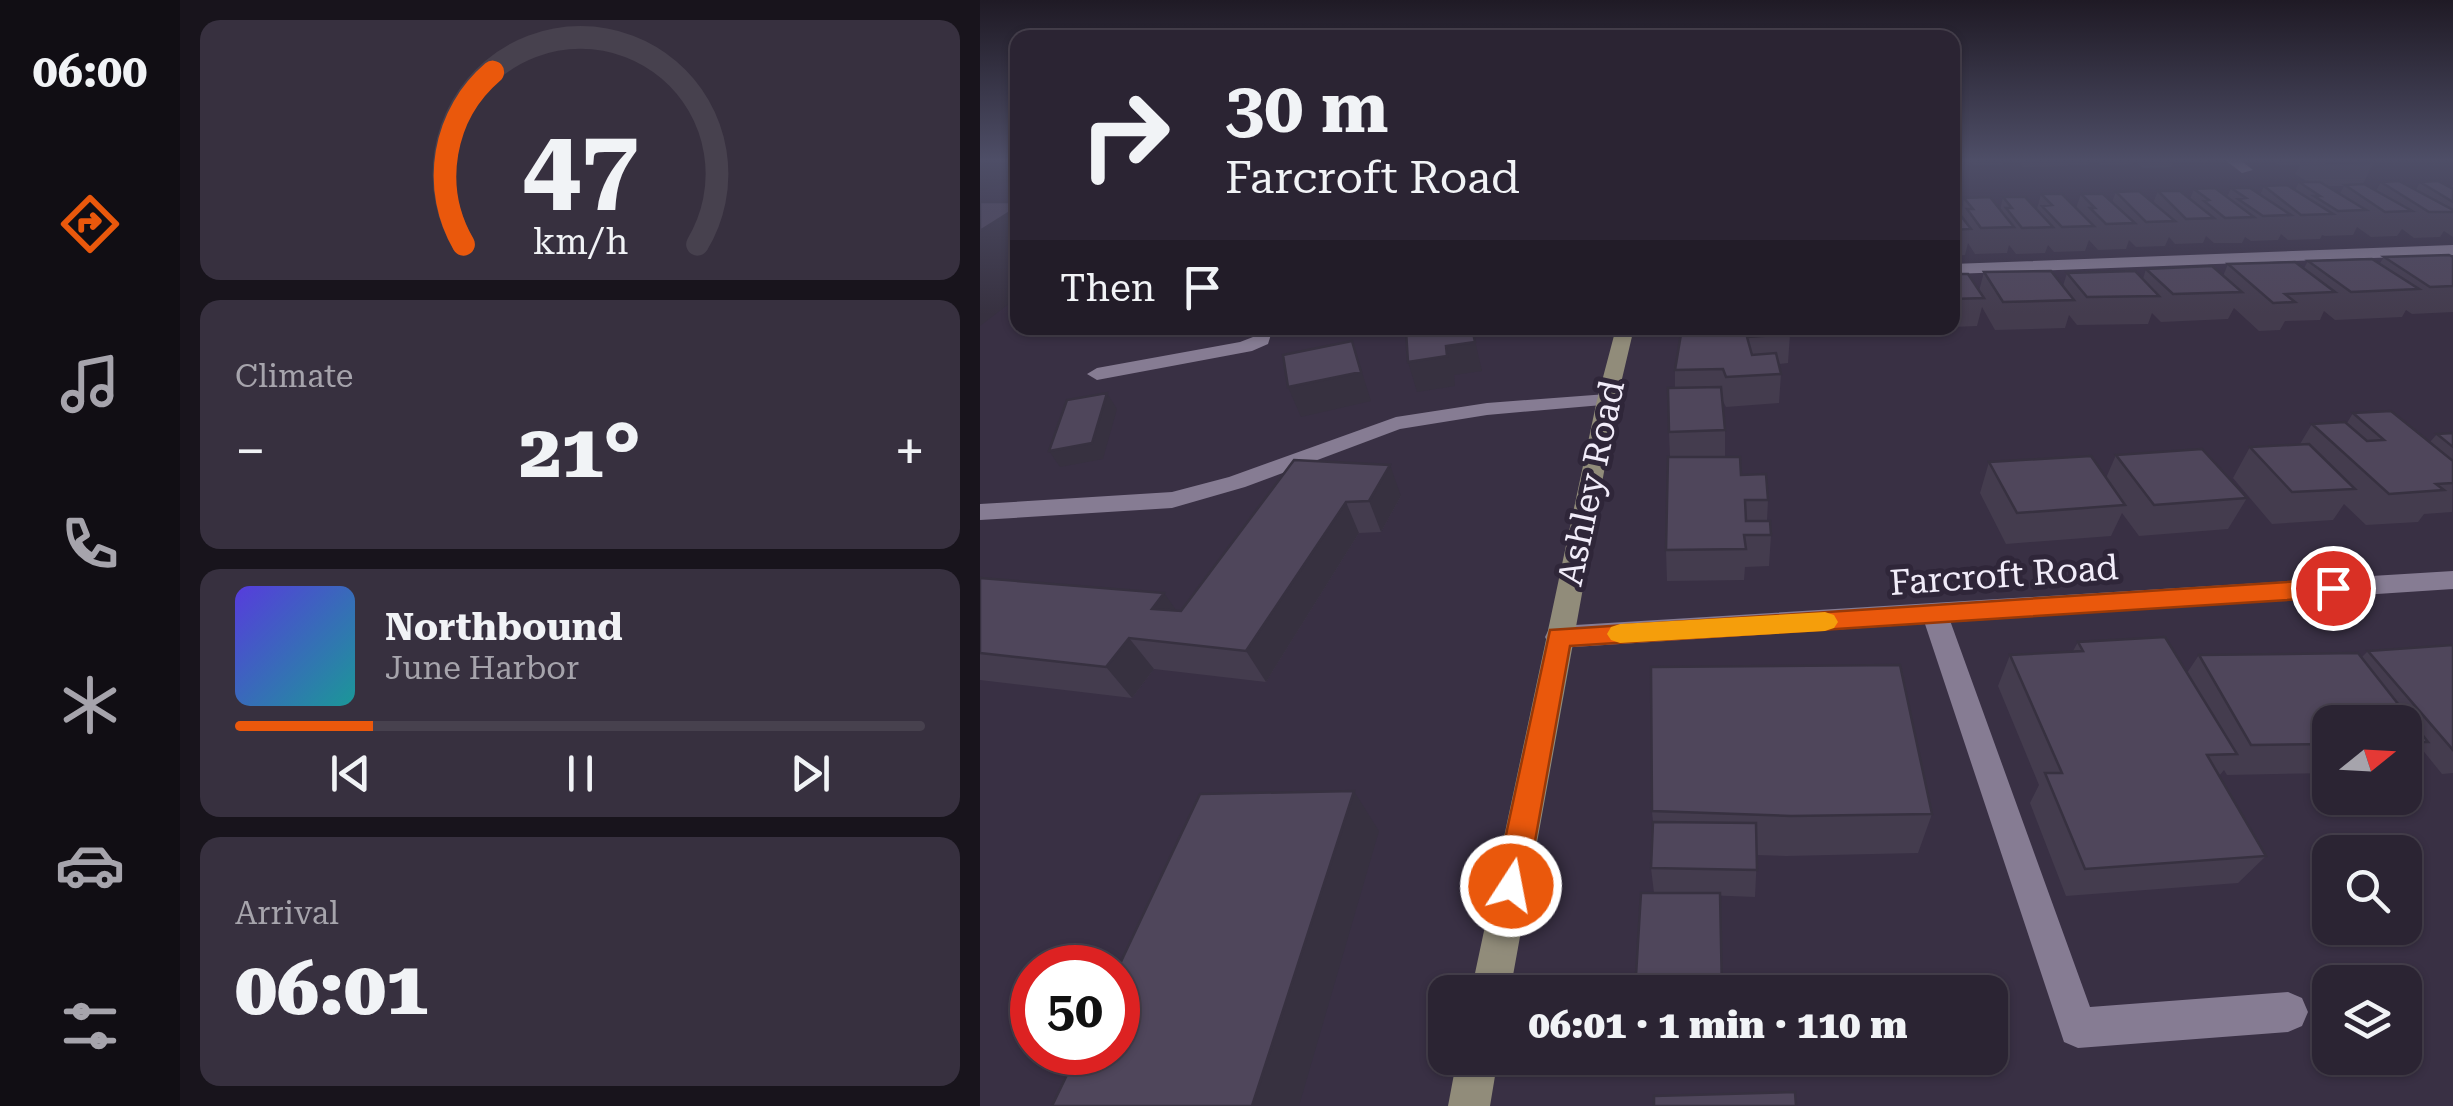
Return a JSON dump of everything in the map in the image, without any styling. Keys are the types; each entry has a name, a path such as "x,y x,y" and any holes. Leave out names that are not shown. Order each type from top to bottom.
{"main road":[{"name":"Ashley Road","path":"1493,975 1606,400 1623,335"},
{"path":"1468,1106 1474,1075"}],"street":[{"path":"1960,269 2453,250"},
{"path":"1098,374 1245,348 1262,340 1263,335"},
{"path":"980,512 1172,500 1237,482 1396,423 1487,409 1606,400"},
{"name":"Farcroft Road","path":"1559,637 2453,580"},
{"path":"1934,616 2078,1028 2288,1012"}],"building":[{"path":"980,211 1010,211 1010,212 980,231"},
{"path":"1968,211 2001,211 2014,227 1981,228"},
{"path":"2008,211 2038,211 2053,227 2022,228"},
{"path":"2046,211 2079,211 2094,226 2062,227"},
{"path":"2093,211 2121,211 2135,223 2106,224"},
{"path":"2135,211 2163,211 2175,221 2146,222"},
{"path":"2178,211 2205,211 2214,218 2186,219"},
{"path":"2216,211 2245,211 2254,217 2225,218"},
{"path":"2255,211 2284,211 2291,215 2263,216"},
{"path":"2295,211 2333,214 2301,215"},
{"path":"1960,215 1971,229 1960,230"},
{"path":"2384,257 2453,257 2453,286 2430,287"},
{"path":"2372,259 2419,289 2351,292 2308,261"},
{"path":"2295,262 2335,292 2285,294 2295,302 2273,303 2228,264"},
{"path":"2212,266 2242,292 2173,294 2146,269"},
{"path":"2051,271 2074,300 2003,302 1984,272"},
{"path":"2135,271 2159,296 2087,297 2067,273"},
{"path":"1960,274 1968,274 1984,298 1960,299"},
{"path":"1406,335 1474,335 1475,342 1446,346 1447,356 1408,362"},
{"path":"1681,335 1776,335 1747,337 1752,355 1776,353 1781,374 1726,377 1723,369 1675,370"},
{"path":"1352,341 1361,372 1288,387 1283,355"},
{"path":"1721,387 1725,430 1669,432 1668,388"},
{"path":"1107,393 1092,443 1049,451 1067,400"},
{"path":"2391,411 2453,461 2453,483 2436,484 2444,490 2389,494 2312,424 2345,422 2367,441 2384,440 2353,413"},
{"path":"2453,433 2453,447 2437,434"},
{"path":"2309,444 2355,489 2292,492 2250,447"},
{"path":"2202,449 2247,498 2154,505 2116,455"},
{"path":"2091,456 2125,505 2017,513 1989,462"},
{"path":"1668,457 1740,457 1741,475 1766,474 1768,500 1745,500 1746,521 1770,521 1771,535 1744,535 1746,549 1666,550"},
{"path":"1294,460 1390,465 1369,501 1346,502 1246,651 1129,638 1106,667 980,653 980,578 1164,593 1152,609 1181,611"},
{"path":"2165,637 2237,754 2207,755 2266,856 2085,869 2045,773 2062,773 2010,655 2083,651 2078,642"},
{"path":"2453,645 2453,750 2422,714 2422,705 2414,705 2368,651"},
{"path":"2358,653 2399,705 2312,705 2312,744 2251,745 2199,655"},
{"path":"1900,665 1932,814 1791,816 1652,811 1651,667"},
{"path":"1354,791 1252,1106 1052,1106 1067,1075 1140,1075 1140,945 1129,945 1200,794"},
{"path":"1653,822 1756,823 1757,870 1651,868"},
{"path":"1641,893 1720,893 1722,975 1636,975"},
{"path":"1795,1092 1796,1106 1654,1106 1654,1096"}],"slow traffic":[{"path":"1620,634 1825,622"}],"route":[{"path":"1511,886 1559,637 2333,588"}]}
